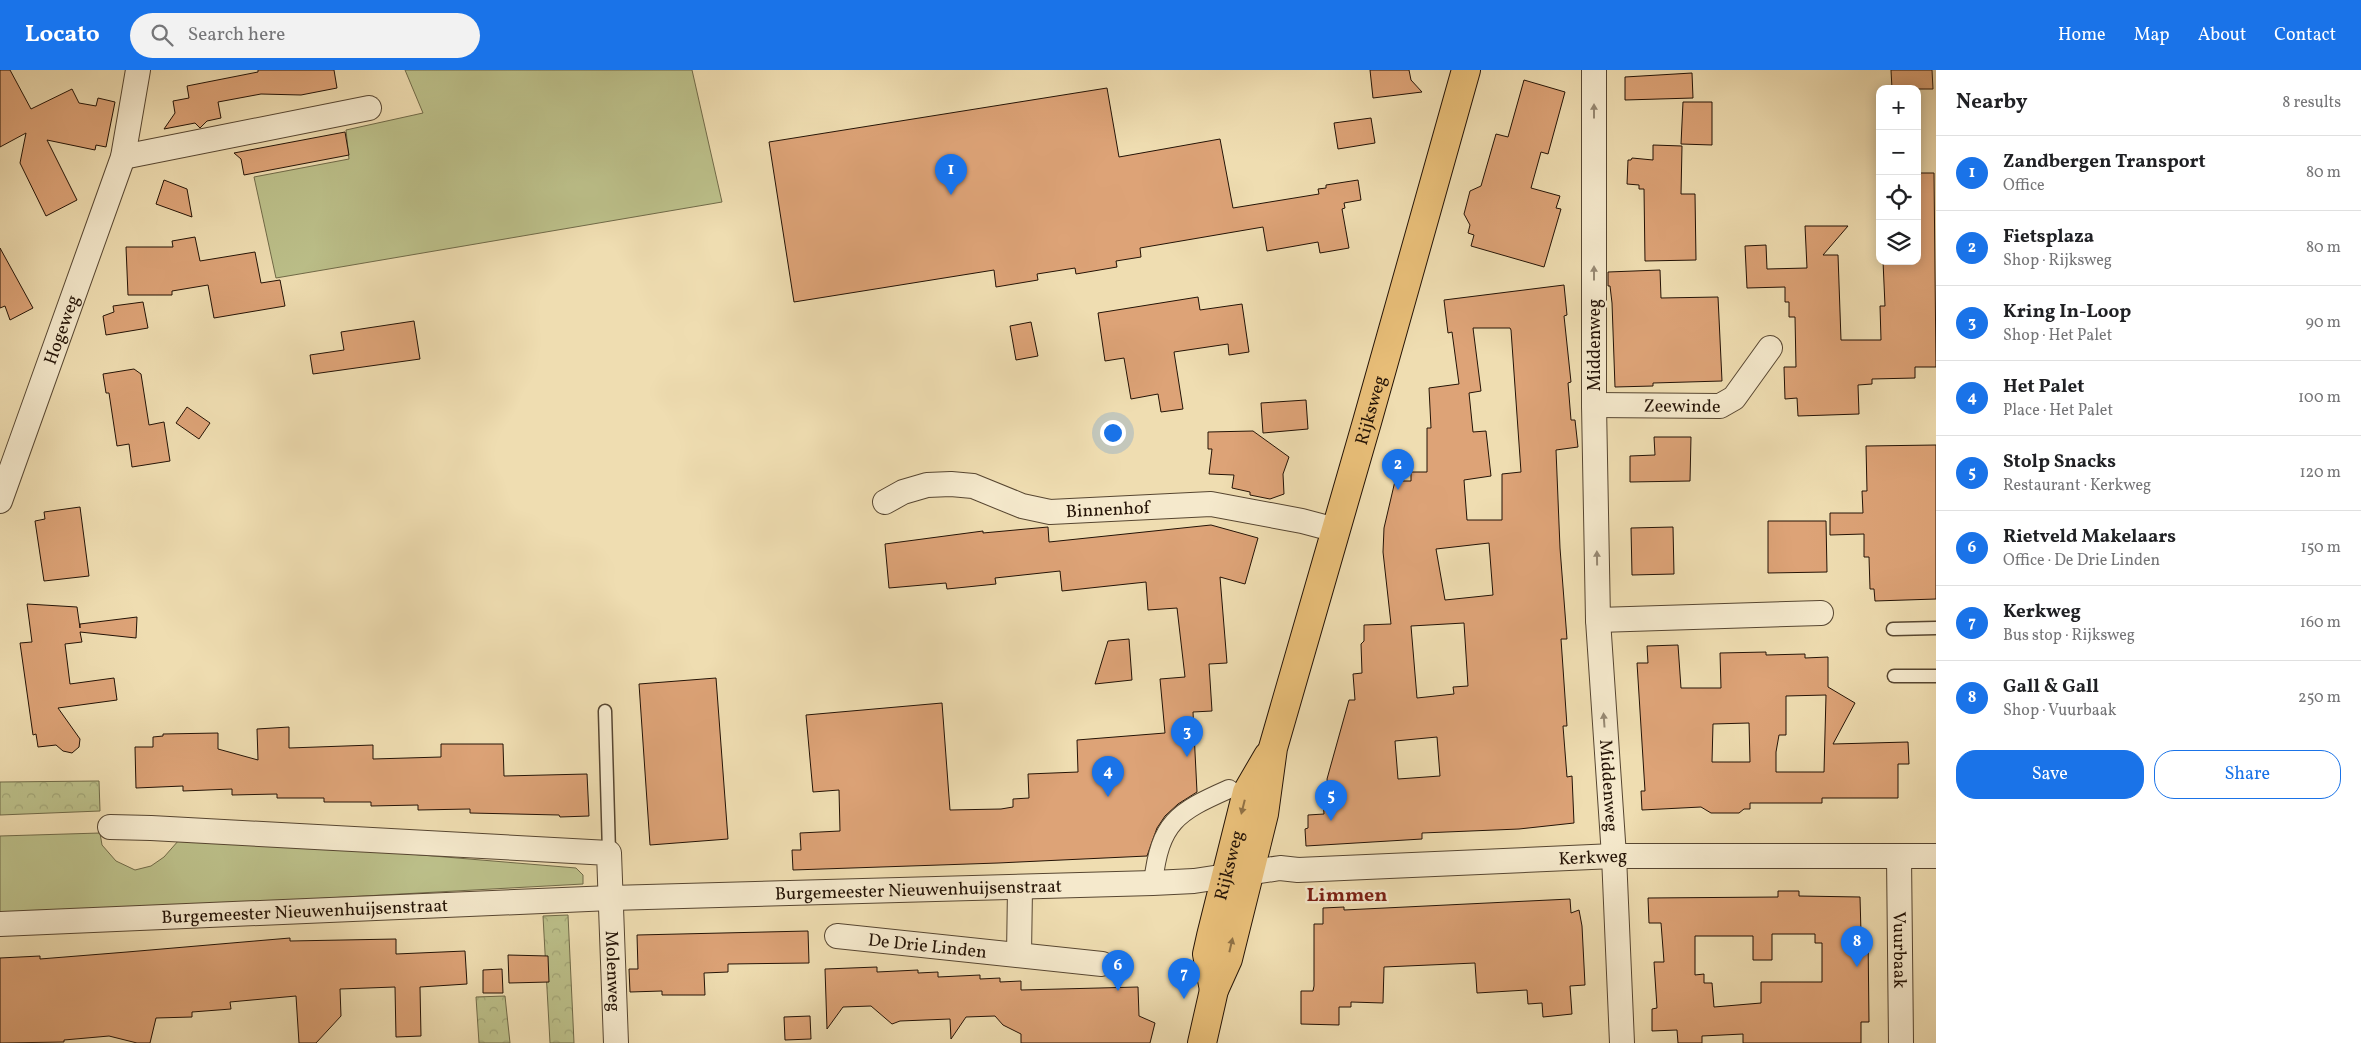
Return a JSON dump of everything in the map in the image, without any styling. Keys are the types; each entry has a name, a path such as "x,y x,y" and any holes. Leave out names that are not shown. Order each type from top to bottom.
{"main road":[{"name":"Rijksweg","path":"1202,1043 1214,990 1228,959 1238,875 1264,814 1272,748 1336,530 1466,70"}],"street":[{"name":"Hogeweg","path":"0,501 123,157 138,70"},
{"name":"Middenweg","path":"1594,70 1594,405 1598,620 1614,856 1622,1043"},
{"path":"123,157 369,108"},
{"name":"Zeewinde","path":"1594,405 1720,406 1734,398 1770,348"},
{"name":"Binnenhof","path":"885,502 903,492 928,485 951,484 973,486 1022,506 1050,512 1211,504 1302,521 1336,530"},
{"path":"1598,620 1822,613"},
{"path":"1153,883 1155,862 1166,834 1178,816 1193,805 1229,789"},
{"path":"110,827 609,853 610,898"},
{"name":"Kerkweg","path":"1238,875 1280,868 1298,870 1614,856 1936,856"},
{"name":"Vuurbaak","path":"1899,856 1901,1043"},
{"name":"Burgemeester Nieuwenhuijsenstraat","path":"0,924 610,898 1153,883 1238,875"},
{"path":"1019,955 1020,888"},
{"name":"Molenweg","path":"610,898 616,1043"},
{"name":"De Drie Linden","path":"837,936 1102,964"}],"lane":[{"path":"1893,629 1936,628"},
{"path":"1894,676 1936,676"},
{"path":"605,711 609,853"}],"green space":[{"path":"405,70 692,70 722,202 276,278 254,177 349,159 346,130 423,113"},
{"path":"99,781 100,811 0,815 0,782"},
{"path":"100,833 102,845 116,861 135,870 151,866 164,857 179,840 195,836 576,868 583,875 583,884 0,916 0,836"},
{"path":"568,915 574,1043 550,1043 543,916"},
{"path":"505,996 510,1043 479,1043 476,997"}],"building":[{"path":"0,70 10,70 31,109 72,89 79,103 96,106 98,98 115,102 106,147 96,145 95,150 47,140 77,200 46,216 20,163 26,133 0,147"},
{"path":"258,70 334,70 337,88 301,95 261,94 218,102 221,118 207,121 200,128 195,123 164,129 175,113 173,101 189,98 187,86 258,72"},
{"path":"1370,70 1409,70 1411,80 1422,92 1373,98"},
{"path":"1891,70 1932,70 1933,89 1921,89 1921,85 1892,85"},
{"path":"1692,73 1693,98 1625,100 1625,77"},
{"path":"1524,80 1565,92 1548,154 1541,152 1531,188 1560,196 1556,208 1561,209 1544,267 1471,246 1474,235 1468,233 1470,225 1464,214 1470,191 1481,186 1496,134 1508,137"},
{"path":"1107,88 1119,157 1220,139 1233,208 1319,194 1318,189 1326,188 1326,185 1358,180 1361,200 1344,203 1345,208 1342,209 1349,248 1320,253 1318,242 1267,251 1263,227 1140,248 1141,257 1116,261 1117,267 1076,274 1075,268 1037,274 1038,280 996,287 994,270 794,302 769,142"},
{"path":"1683,102 1712,102 1712,145 1681,144"},
{"path":"1371,118 1375,143 1338,149 1334,123"},
{"path":"345,132 349,155 244,175 241,159 234,153"},
{"path":"1653,145 1682,146 1681,194 1695,194 1696,260 1645,261 1644,189 1639,189 1639,185 1627,184 1628,160 1632,158 1653,160"},
{"path":"1921,173 1934,173 1936,367 1915,367 1915,378 1872,379 1872,384 1858,385 1859,414 1798,416 1797,398 1785,399 1784,367 1796,367 1795,317 1789,317 1789,302 1785,302 1785,287 1747,288 1745,246 1766,245 1767,269 1807,268 1805,226 1848,226 1823,255 1838,255 1841,340 1881,340 1880,306 1885,306 1883,265 1921,265"},
{"path":"164,180 187,189 192,217 156,204"},
{"path":"195,237 200,261 255,252 261,283 280,280 285,306 214,318 208,285 172,291 172,295 128,295 126,247 173,247 172,241"},
{"path":"0,248 33,308 10,320 5,306 0,308"},
{"path":"1660,270 1661,298 1718,297 1722,381 1653,383 1653,386 1615,387 1612,303 1610,286 1608,286 1608,272"},
{"path":"1564,285 1567,315 1564,316 1571,382 1568,383 1571,420 1575,420 1578,447 1556,450 1560,548 1567,639 1561,639 1567,726 1563,726 1567,777 1572,776 1574,823 1519,829 1422,833 1422,839 1306,846 1305,829 1308,828 1308,815 1324,814 1322,788 1328,787 1327,779 1349,700 1355,700 1353,674 1362,673 1361,644 1364,641 1364,625 1391,624 1383,552 1384,528 1395,481 1411,481 1411,472 1427,472 1427,428 1431,428 1429,388 1459,384 1452,332 1448,333 1444,300","holes":["1473,328 1510,328 1521,472 1502,474 1502,520 1467,520 1464,480 1491,476 1486,431 1473,432 1469,393 1481,391","1489,543 1493,595 1445,600 1436,549","1464,623 1468,686 1453,687 1454,694 1417,698 1411,626","1437,737 1440,776 1398,779 1395,741"]},
{"path":"1198,297 1200,310 1242,304 1249,352 1229,355 1228,344 1174,352 1183,409 1161,412 1158,394 1131,399 1124,358 1105,361 1098,313"},
{"path":"143,302 148,328 106,335 103,316 114,312 113,306"},
{"path":"414,321 420,359 313,374 310,355 344,350 341,332"},
{"path":"1031,322 1038,356 1016,360 1010,326"},
{"path":"134,369 141,374 149,425 164,422 170,461 132,467 129,444 117,446 109,393 106,393 103,374"},
{"path":"1306,400 1308,429 1263,433 1261,403"},
{"path":"187,407 210,423 199,439 176,423"},
{"path":"1253,431 1289,457 1283,474 1284,494 1270,499 1250,495 1250,492 1232,488 1234,475 1209,474 1212,449 1208,449 1208,432"},
{"path":"1654,437 1691,437 1690,481 1630,482 1630,456 1655,455"},
{"path":"1936,445 1936,599 1875,601 1874,589 1870,589 1869,557 1864,557 1864,534 1830,535 1830,513 1863,513 1862,491 1867,491 1866,446"},
{"path":"80,507 89,576 44,581 35,521 45,519 44,512"},
{"path":"1768,521 1826,521 1827,572 1768,573"},
{"path":"1211,525 1258,538 1245,584 1220,577 1227,663 1209,664 1212,711 1193,712 1197,792 1178,804 1165,816 1157,828 1147,856 793,870 792,850 801,850 800,833 840,831 839,790 813,792 806,715 942,703 950,810 1001,809 1013,807 1013,799 1029,798 1028,774 1078,772 1077,740 1165,733 1160,679 1185,677 1177,608 1148,610 1146,582 1062,591 1060,571 995,578 996,584 947,589 946,583 889,588 885,544 983,531 983,533 1048,527 1049,542"},
{"path":"1673,527 1674,574 1632,575 1631,528"},
{"path":"27,604 77,607 80,628 80,624 137,617 136,638 80,632 82,642 65,644 70,684 114,678 117,700 58,708 80,739 79,747 72,753 63,751 56,745 38,747 36,734 33,735 20,643 32,642"},
{"path":"1129,639 1132,680 1095,684 1108,641"},
{"path":"1678,645 1681,688 1721,688 1720,653 1766,652 1766,655 1805,654 1805,658 1828,657 1828,687 1855,703 1833,744 1908,742 1909,764 1898,764 1898,798 1822,798 1822,803 1750,803 1750,809 1744,809 1739,813 1711,813 1701,807 1642,810 1641,791 1645,791 1637,663 1648,663 1647,646","holes":["1826,695 1824,772 1776,772 1776,752 1779,735 1786,735 1786,696","1749,723 1750,762 1712,762 1713,724"]},
{"path":"716,678 728,839 650,845 639,684"},
{"path":"289,727 289,748 373,745 373,759 441,757 441,744 503,744 504,776 587,774 589,816 560,817 559,815 470,813 470,809 418,810 418,805 371,806 371,802 324,802 324,798 277,798 277,794 232,795 232,789 183,791 183,786 136,788 135,747 153,747 153,737 163,736 163,734 218,733 218,749 258,760 257,729"},
{"path":"1778,891 1799,891 1799,896 1860,897 1861,933 1868,933 1869,1022 1861,1022 1861,1043 1743,1043 1743,1034 1702,1036 1702,1043 1678,1043 1677,1030 1652,1031 1652,1009 1657,1008 1654,962 1664,962 1661,923 1649,923 1648,898 1778,897","holes":["1772,934 1815,934 1815,943 1822,943 1822,982 1761,982 1761,1003 1714,1007 1712,983 1704,983 1704,974 1695,975 1695,936 1753,936 1753,960 1772,960"]},
{"path":"1570,899 1571,913 1579,910 1582,926 1585,985 1570,986 1572,1014 1543,1017 1542,1003 1528,1004 1527,990 1477,993 1475,963 1384,967 1383,1003 1351,1002 1351,1007 1339,1007 1339,1025 1301,1024 1301,991 1313,991 1314,924 1323,924 1323,908 1344,907 1344,910"},
{"path":"808,931 809,963 728,964 728,972 704,973 705,995 662,995 662,991 630,992 629,969 638,969 637,935"},
{"path":"290,938 290,941 396,939 396,954 465,951 467,984 420,987 421,1036 396,1037 395,987 340,989 341,1016 316,1043 299,1043 296,996 230,1002 231,1009 192,1012 192,1017 156,1018 150,1043 137,1043 109,1036 64,1040 64,1042 0,1043 0,958 40,956 40,959"},
{"path":"508,955 548,956 549,982 509,983"},
{"path":"877,967 877,972 918,970 918,973 938,972 938,977 980,975 980,979 1000,978 1000,982 1021,981 1021,990 1138,987 1139,1016 1155,1023 1150,1043 1021,1043 1021,1034 1003,1025 995,1016 966,1017 951,1039 950,1019 900,1021 892,1024 871,1006 843,1007 827,1029 825,969"},
{"path":"502,969 503,993 483,993 483,970"},
{"path":"810,1016 811,1039 785,1040 784,1017"}],"place":[{"name":"Zandbergen Transport","path":"951,195"},
{"name":"Fietsplaza","path":"1398,490"},
{"name":"Kring In-Loop","path":"1187,757"},
{"name":"Het Palet","path":"1108,797"},
{"name":"Stolp Snacks","path":"1331,821"},
{"name":"Gall & Gall","path":"1857,967"},
{"name":"Rietveld Makelaars","path":"1118,991"},
{"name":"Kerkweg","path":"1184,999"}],"district":[{"name":"Limmen","path":"1347,894"}]}
